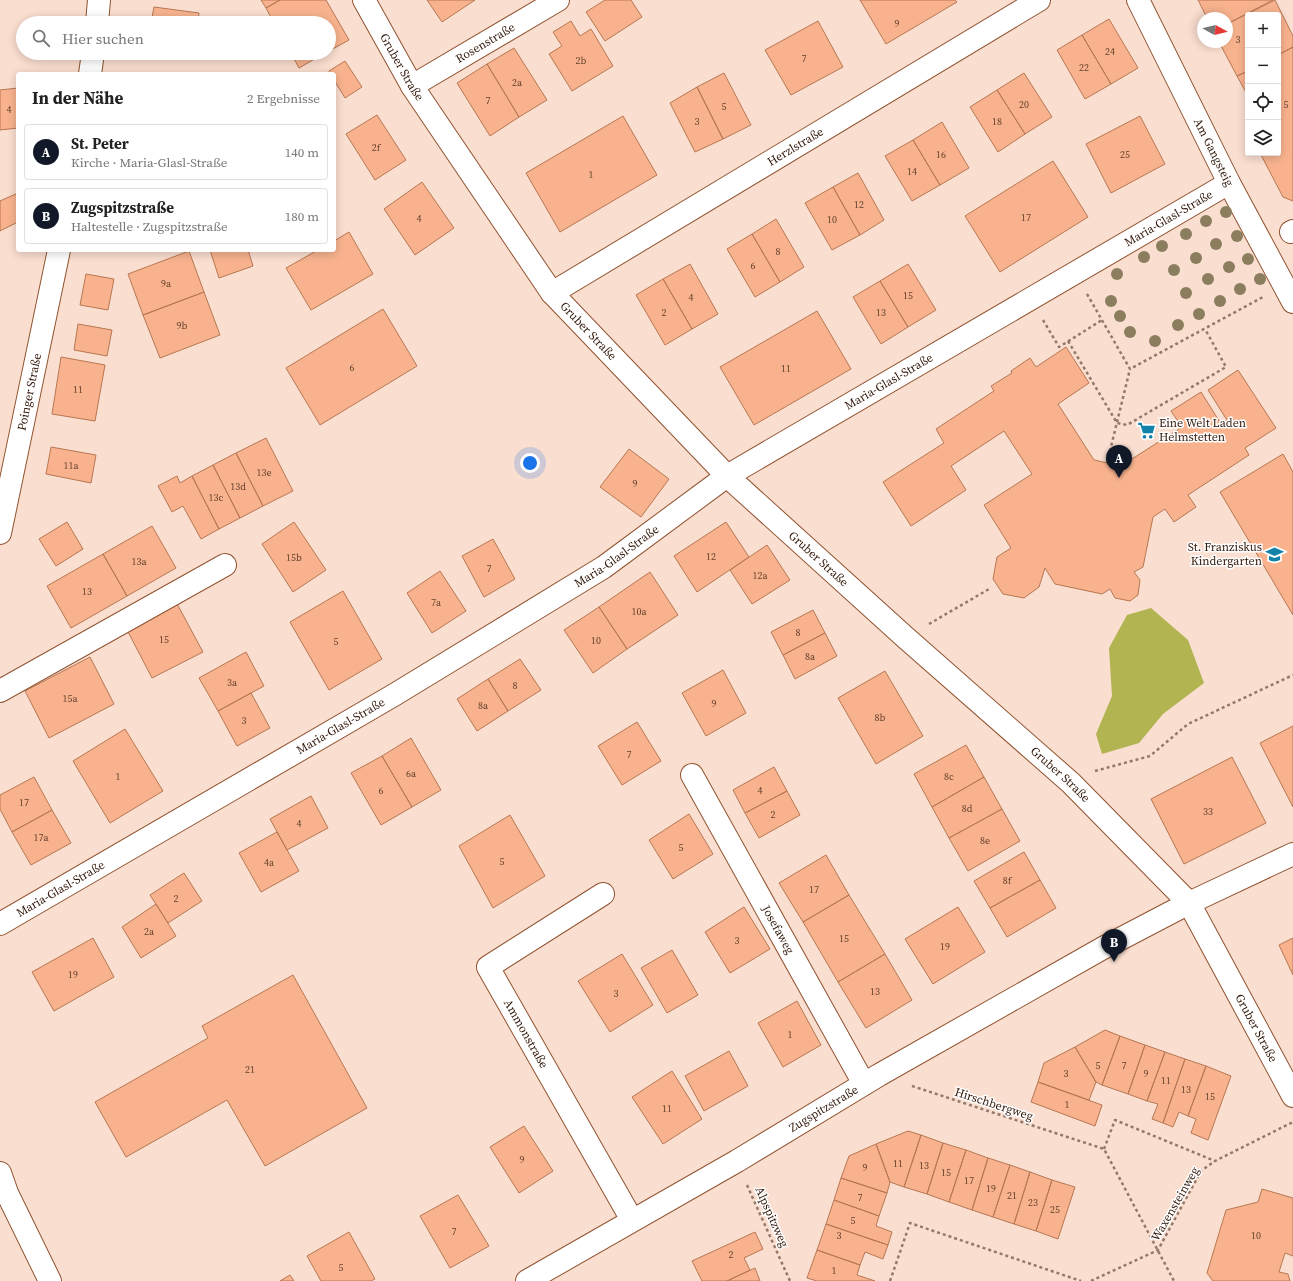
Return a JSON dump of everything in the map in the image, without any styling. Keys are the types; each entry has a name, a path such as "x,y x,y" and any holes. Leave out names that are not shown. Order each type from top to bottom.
{"street":[{"path":"98,16 99,0"},
{"name":"Gruber Straße","path":"364,0 412,86 552,292 727,476 906,638 1071,783 1189,903 1293,1096"},
{"name":"Rosenstraße","path":"412,86 558,0"},
{"name":"Herzlstraße","path":"552,292 1039,0"},
{"name":"Am Gangsteig","path":"1138,0 1229,183 1289,293"},
{"path":"90,72 92,60"},
{"name":"Maria-Glasl-Straße","path":"0,924 394,695 604,567 727,476 1229,183"},
{"name":"Poinger Straße","path":"0,533 60,252"},
{"path":"0,691 225,565"},
{"name":"Josefaweg","path":"692,775 872,1079"},
{"name":"Zugspitzstraße","path":"527,1281 737,1161 872,1079 1103,948 1189,903 1293,854"},
{"name":"Ammonstraße","path":"604,894 488,967 632,1220"},
{"path":"0,1173 7,1193 50,1281"}],"path":[{"path":"1075,273 1130,369 1107,463"},
{"path":"1130,369 1205,329 1289,293"},
{"path":"1030,300 1059,347 1102,320"},
{"path":"1068,341 1117,423 1127,425 1226,367 1205,329"},
{"path":"906,638 989,589"},
{"path":"1071,783 1097,770 1150,756 1188,724 1293,675"},
{"name":"Hirschbergweg","path":"872,1079 1104,1150"},
{"path":"1174,1281 1104,1150 1115,1120 1215,1161"},
{"name":"Waxensteinweg","path":"1091,1281 1158,1250 1201,1171 1215,1161 1293,1122"},
{"name":"Alpspitzweg","path":"737,1161 790,1281"},
{"path":"890,1281 910,1223 1081,1281"}],"shaded area":[{"path":"1151,608 1188,640 1204,683 1163,714 1139,743 1102,754 1096,734 1112,696 1109,648 1127,615"}],"building":[{"path":"261,0 280,0 266,8"},
{"path":"280,0 326,0 335,16 270,16 266,8"},
{"path":"427,0 475,0 442,22"},
{"path":"605,0 631,0 642,17 605,41 586,12"},
{"path":"860,0 955,0 957,2 886,44"},
{"path":"1198,0 1273,0 1250,12 1245,12 1245,15 1233,21 1233,12 1204,12"},
{"path":"1275,0 1281,12 1251,12"},
{"path":"154,7 199,13 199,16 152,16"},
{"path":"1281,12 1293,36 1293,47 1281,53"},
{"path":"1245,15 1245,72 1237,76 1222,48 1233,48 1233,21"},
{"path":"336,17 349,40 336,47"},
{"path":"1109,19 1138,68 1111,84 1082,35"},
{"path":"571,21 580,36 591,29 613,66 572,91 549,54 562,46 553,32"},
{"path":"818,21 843,67 791,95 765,50"},
{"path":"1082,35 1111,84 1085,99 1057,50"},
{"path":"1293,47 1293,201 1283,197 1262,156 1281,156 1281,53"},
{"path":"514,48 547,100 519,117 487,64"},
{"path":"295,60 313,60 299,68"},
{"path":"345,61 362,87 345,98 336,83 336,72 329,71"},
{"path":"487,64 519,117 490,136 457,83"},
{"path":"1245,72 1245,91 1237,76"},
{"path":"724,73 751,125 723,139 697,87"},
{"path":"1024,73 1052,117 1025,134 997,90"},
{"path":"697,87 723,139 695,152 670,103"},
{"path":"16,88 16,128 0,130 0,90"},
{"path":"997,90 1025,134 998,152 970,107"},
{"path":"377,115 406,160 375,180 346,134"},
{"path":"623,116 657,175 560,232 526,173"},
{"path":"1140,116 1165,164 1111,193 1086,144"},
{"path":"942,122 969,168 940,185 913,140"},
{"path":"913,140 940,185 912,201 885,156"},
{"path":"1053,161 1088,217 1000,272 965,216"},
{"path":"858,173 884,220 860,235 833,187"},
{"path":"422,182 454,228 415,255 384,209"},
{"path":"833,187 860,235 832,250 805,203"},
{"path":"16,194 16,223 0,231 0,201"},
{"path":"776,219 804,267 780,282 752,234"},
{"path":"349,232 373,274 311,310 286,268 314,252 336,252 336,240"},
{"path":"752,234 780,282 755,297 727,249"},
{"path":"189,252 204,292 143,315 128,274"},
{"path":"211,252 249,252 253,266 219,278"},
{"path":"690,264 718,314 692,329 663,279"},
{"path":"908,264 936,310 908,327 880,281"},
{"path":"86,274 114,279 108,310 80,305"},
{"path":"663,279 692,329 665,345 636,295"},
{"path":"880,281 908,327 881,344 853,297"},
{"path":"204,292 220,335 160,358 143,315"},
{"path":"383,309 417,366 320,425 286,368"},
{"path":"817,311 851,369 754,425 720,367"},
{"path":"78,324 112,330 107,356 74,350"},
{"path":"1066,347 1089,383 1058,404 1094,460 1121,466 1182,427 1171,411 1201,392 1221,424 1227,420 1208,390 1238,370 1276,428 1245,448 1249,455 1188,495 1196,507 1174,522 1165,509 1153,517 1143,567 1134,572 1140,580 1138,595 1130,601 1115,598 1110,589 1102,594 1055,584 1045,568 1039,587 1024,598 1003,594 993,579 997,557 1011,548 984,505 1032,474 1004,431 951,466 966,490 911,526 883,482 944,443 936,429 994,391 991,386 1012,373 1011,371 1030,358 1036,367"},
{"path":"61,357 105,365 95,421 52,414"},
{"path":"266,438 293,491 263,506 236,453"},
{"path":"51,447 96,455 91,483 46,474"},
{"path":"629,449 669,479 641,517 600,487"},
{"path":"236,453 263,506 240,518 213,465"},
{"name":"St. Franziskus Kindergarten","path":"1283,454 1293,472 1293,615 1220,492"},
{"path":"213,465 240,518 219,529 192,476"},
{"path":"177,476 180,483 192,476 219,529 201,539 183,506 172,512 158,486"},
{"path":"67,522 83,549 56,566 39,539"},
{"path":"294,522 326,570 293,592 262,544"},
{"path":"726,522 749,557 697,592 674,556"},
{"path":"152,526 176,568 127,596 103,554"},
{"path":"493,539 515,579 484,597 462,556"},
{"path":"767,545 790,580 752,604 730,570"},
{"path":"103,554 127,596 71,628 47,586"},
{"path":"440,571 466,611 432,633 407,593"},
{"path":"650,572 678,615 627,649 599,607"},
{"path":"343,591 382,659 329,690 290,622"},
{"path":"175,600 203,652 152,678 125,626"},
{"path":"599,607 627,649 593,673 564,630"},
{"path":"813,610 825,633 783,655 771,632"},
{"path":"825,633 837,656 795,679 783,655"},
{"path":"246,652 264,686 218,711 199,678"},
{"path":"90,657 114,704 49,738 25,691"},
{"path":"520,659 541,690 508,711 488,679"},
{"path":"723,670 746,713 706,736 682,693"},
{"path":"885,671 923,736 876,764 838,698"},
{"path":"488,679 508,711 477,731 457,699"},
{"path":"251,693 270,728 237,746 218,711"},
{"path":"637,722 661,761 622,785 598,746"},
{"path":"1293,726 1293,807 1260,743"},
{"path":"125,729 163,791 110,823 73,761"},
{"path":"411,738 441,790 412,807 382,756"},
{"path":"966,745 984,777 932,807 914,774"},
{"path":"382,756 412,807 381,825 351,773"},
{"path":"1232,757 1266,823 1184,864 1151,799"},
{"path":"774,767 787,791 745,813 733,790"},
{"path":"34,777 52,810 12,832 0,809 0,795"},
{"path":"984,777 1002,809 949,838 932,807"},
{"path":"787,791 800,815 759,838 745,813"},
{"path":"311,796 328,828 287,850 270,819"},
{"path":"1002,809 1020,841 968,871 949,838"},
{"path":"52,810 71,843 31,865 12,832"},
{"path":"689,814 713,854 673,879 649,840"},
{"path":"510,815 545,876 493,908 459,846"},
{"path":"277,832 299,871 261,892 239,853"},
{"path":"1024,852 1040,880 990,908 974,881"},
{"path":"826,855 849,895 803,922 779,883"},
{"path":"184,873 202,901 168,923 150,895"},
{"path":"1040,880 1056,908 1007,937 990,908"},
{"path":"849,895 885,954 838,982 803,922"},
{"path":"156,904 176,936 141,958 122,927"},
{"path":"744,907 770,949 730,973 705,932"},
{"path":"958,907 985,952 933,984 905,939"},
{"path":"93,938 114,977 54,1011 32,972"},
{"path":"1293,938 1293,975 1279,945"},
{"path":"672,950 698,995 667,1013 641,968"},
{"path":"622,954 653,1005 610,1032 578,981"},
{"path":"885,954 912,1000 866,1028 838,982"},
{"path":"293,975 367,1108 265,1166 227,1100 126,1157 95,1102 208,1038 202,1026"},
{"path":"797,1001 821,1045 783,1067 758,1023"},
{"path":"1105,1030 1120,1036 1102,1085 1096,1082 1075,1047"},
{"path":"1120,1036 1145,1045 1128,1094 1102,1085"},
{"path":"1145,1045 1165,1052 1147,1101 1128,1094"},
{"path":"1075,1047 1096,1082 1089,1100 1038,1082 1044,1063"},
{"path":"729,1051 748,1086 704,1111 685,1076"},
{"path":"1165,1052 1185,1059 1163,1123 1152,1119 1158,1104 1147,1101"},
{"path":"1185,1059 1206,1066 1188,1116 1179,1112 1173,1127 1163,1123"},
{"path":"1206,1066 1231,1076 1208,1140 1191,1133 1196,1119 1188,1116"},
{"path":"672,1071 702,1119 663,1144 632,1097"},
{"path":"1038,1082 1102,1105 1095,1126 1031,1102"},
{"path":"524,1126 553,1171 519,1193 490,1147"},
{"path":"908,1131 921,1135 904,1187 890,1182 876,1144"},
{"path":"921,1135 943,1143 927,1194 904,1187"},
{"path":"943,1143 966,1150 949,1202 927,1194"},
{"path":"876,1144 890,1182 887,1193 841,1178 849,1156"},
{"path":"966,1150 988,1158 972,1210 949,1202"},
{"path":"988,1158 1010,1165 993,1217 972,1210"},
{"path":"1010,1165 1030,1172 1014,1224 993,1217"},
{"path":"1030,1172 1052,1180 1036,1231 1014,1224"},
{"path":"841,1178 887,1193 879,1216 834,1200"},
{"path":"1052,1180 1075,1187 1058,1239 1036,1231"},
{"path":"1262,1189 1293,1198 1293,1256 1285,1253 1279,1272 1288,1274 1290,1281 1213,1281 1207,1273 1226,1210 1258,1202"},
{"path":"458,1195 489,1246 450,1268 420,1216"},
{"path":"834,1200 879,1216 876,1226 892,1232 888,1245 826,1224"},
{"path":"826,1224 888,1245 883,1259 865,1252 860,1265 817,1250"},
{"path":"349,1232 375,1279 371,1281 321,1281 307,1256"},
{"path":"755,1232 763,1249 744,1258 750,1270 727,1281 702,1281 692,1261"},
{"path":"817,1250 860,1265 857,1275 875,1281 817,1281 807,1278"},
{"path":"755,1268 760,1281 727,1281"},
{"path":"290,1275 294,1281 280,1281"}],"place":[{"name":"Eine Welt Laden Helmstetten","path":"1146,430"},
{"name":"St. Peter","path":"1119,478"},
{"name":"St. Franziskus Kindergarten","path":"1275,554"},
{"name":"Zugspitzstraße","path":"1114,962"}]}
